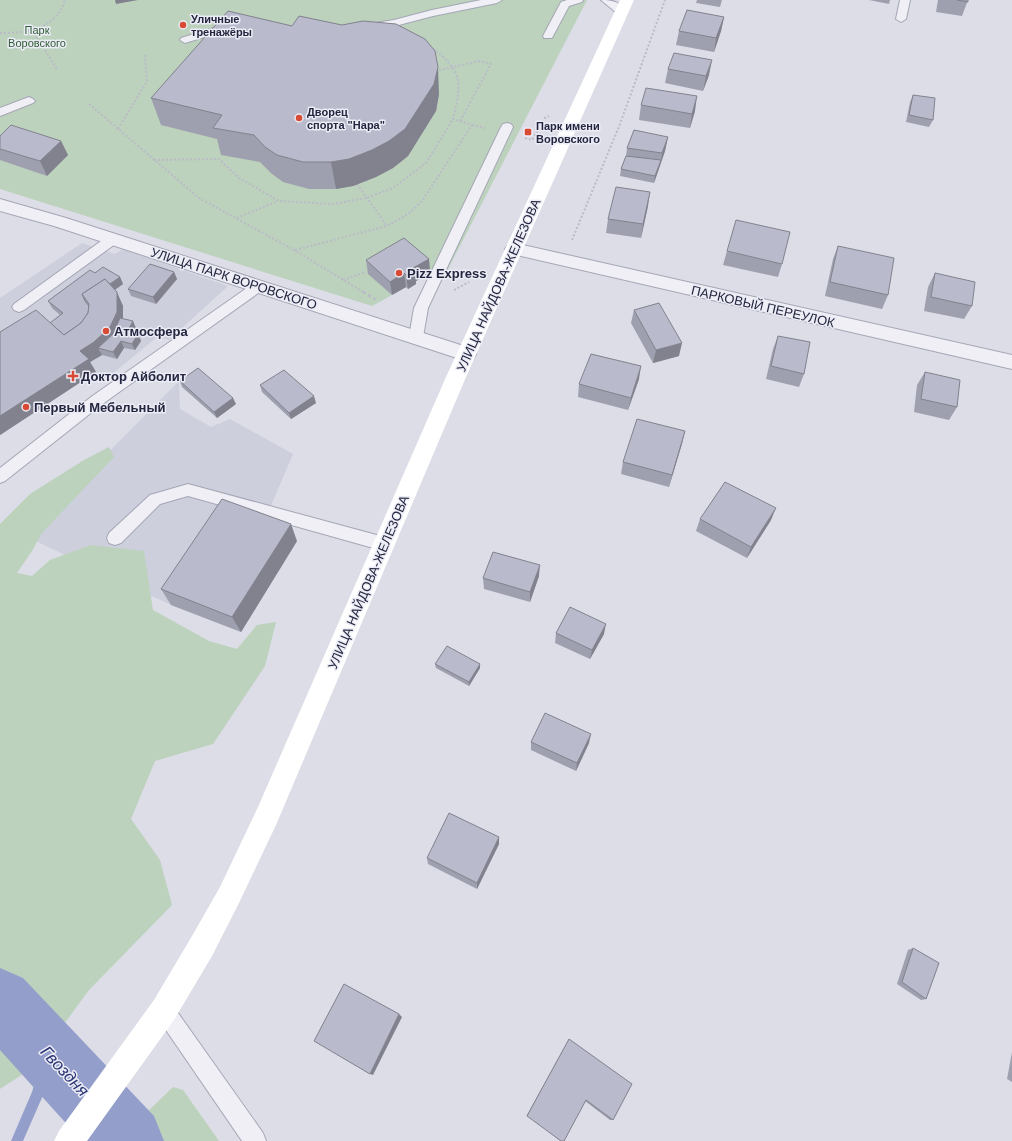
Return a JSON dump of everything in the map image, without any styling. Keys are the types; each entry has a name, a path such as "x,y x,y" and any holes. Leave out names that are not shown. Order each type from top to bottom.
{"main road":[{"name":"УЛИЦА НАЙДОВА-ЖЕЛЕЗОВА","path":"69,1141 164,1010 202,946 229,896 264,823 466,354 623,4"}],"street":[{"name":"УЛИЦА ПАРК ВОРОВСКОГО","path":"0,205 113,239 466,354"},
{"name":"ПАРКОВЫЙ ПЕРЕУЛОК","path":"514,249 1012,362"}],"lane":[{"path":"359,29 395,23 432,13 497,0"},
{"path":"558,0 548,36 565,4 578,0"},
{"path":"606,0 617,7 623,4"},
{"path":"901,19 905,0"},
{"path":"185,40 234,24 242,24"},
{"path":"0,112 29,101"},
{"path":"416,337 421,308 508,127"},
{"path":"18,307 113,239"},
{"path":"0,477 96,401 259,286"},
{"path":"115,538 155,499 188,490 384,544"},
{"path":"164,1010 255,1141"}],"path":[{"path":"0,33 13,34 32,30 54,19 61,11 65,0"},
{"path":"563,261 620,124 665,0"},
{"path":"236,218 279,201 333,204 366,198 393,188 426,163 453,119 459,95 459,80 454,66 435,50 395,23"},
{"path":"32,30 57,68"},
{"path":"118,129 146,81 145,55"},
{"path":"432,72 479,61 491,64 460,121"},
{"path":"89,104 199,198 294,250 380,302"},
{"path":"525,138 532,140 545,118 551,114"},
{"path":"294,250 387,226 408,214 422,201 472,125 453,119"},
{"path":"154,160 219,160 239,178 279,201"},
{"path":"357,184 387,226"},
{"path":"344,280 366,272"}],"shaded area":[{"path":"82,243 115,254 123,249 228,286 169,340 157,337 106,379 96,372 0,435 0,298"},
{"path":"179,381 180,409 211,427 230,419 293,454 262,527 297,541 241,632 171,605 25,536"}],"green space":[{"name":"Парк Воровского","path":"0,0 587,0 445,275 430,273 406,252 392,295 372,306 0,189"},
{"path":"109,447 114,457 42,533 17,573 32,576 50,560 91,545 144,551 153,610 209,641 237,649 257,625 276,622 265,666 213,744 155,761 131,819 160,860 172,905 89,990 32,1068 0,1089 0,524 30,494 84,460"},
{"path":"173,1087 183,1090 219,1141 132,1141 141,1118"}],"building":[{"path":"957,0 968,0 968,2"},
{"path":"687,10 724,17 716,38 679,31"},
{"name":"Дворец спорта \"Нара\"","path":"228,11 292,26 299,16 342,25 363,21 396,24 425,39 435,51 438,67 434,84 405,129 389,141 372,150 349,159 331,162 303,162 277,155 265,147 254,135 213,128 222,115 151,98"},
{"path":"674,53 712,60 706,76 668,69"},
{"path":"646,88 697,96 692,114 641,105"},
{"path":"913,95 935,98 933,120 909,115"},
{"path":"11,125 61,141 40,161 0,149 0,136"},
{"path":"634,130 668,137 662,153 627,148"},
{"path":"626,156 661,160 655,176 621,169"},
{"path":"616,187 650,192 643,224 608,219"},
{"path":"736,220 790,232 782,264 727,251"},
{"path":"404,238 429,259 413,268 415,270 406,275 404,273 390,282 366,260"},
{"path":"838,246 894,258 888,295 830,282"},
{"path":"150,264 174,272 153,297 128,289"},
{"path":"103,267 120,277 110,284 105,279 82,294 89,306 88,313 81,323 64,335 50,323 63,313 48,301 90,270 95,273"},
{"path":"935,273 975,282 972,306 931,297"},
{"path":"105,279 117,292 117,312 110,327 94,342 80,351 89,359 0,416 0,332 36,310 64,335 81,323 88,313 89,304 82,294"},
{"path":"659,303 682,343 656,350 634,310"},
{"path":"120,318 133,321 127,332 138,334 132,344 121,341 113,352 98,348 113,334"},
{"path":"778,336 810,342 804,374 771,366"},
{"path":"591,354 641,366 631,398 579,384"},
{"path":"198,368 233,398 214,412 180,381"},
{"path":"284,370 314,396 289,413 260,385"},
{"path":"925,372 960,380 957,407 921,399"},
{"path":"637,419 685,431 672,475 623,462"},
{"path":"725,482 776,508 751,547 700,519"},
{"path":"222,499 291,524 232,617 161,589"},
{"path":"493,552 540,565 530,592 483,578"},
{"path":"570,607 606,624 592,650 556,633"},
{"path":"447,646 480,664 469,682 435,664"},
{"path":"545,713 591,734 577,763 531,742"},
{"path":"449,813 499,837 477,883 427,858"},
{"path":"913,948 939,963 926,999 902,982"},
{"path":"344,984 399,1014 370,1074 314,1041"},
{"path":"569,1039 632,1084 613,1120 586,1100 564,1141 561,1141 527,1116"}],"waterway":[{"name":"Гвоздня","path":"0,1001 129,1141"},
{"path":"17,1141 38,1093 49,1054"}],"place":[{"name":"Уличные тренажёры","path":"183,25"},
{"name":"Дворец спорта \"Нара\"","path":"299,118"},
{"name":"Парк имени Воровского","path":"528,132"},
{"name":"Pizz Express","path":"399,273"},
{"name":"Атмосфера","path":"106,331"},
{"name":"Доктор Айболит","path":"73,376"},
{"name":"Первый Мебельный","path":"26,407"}]}
